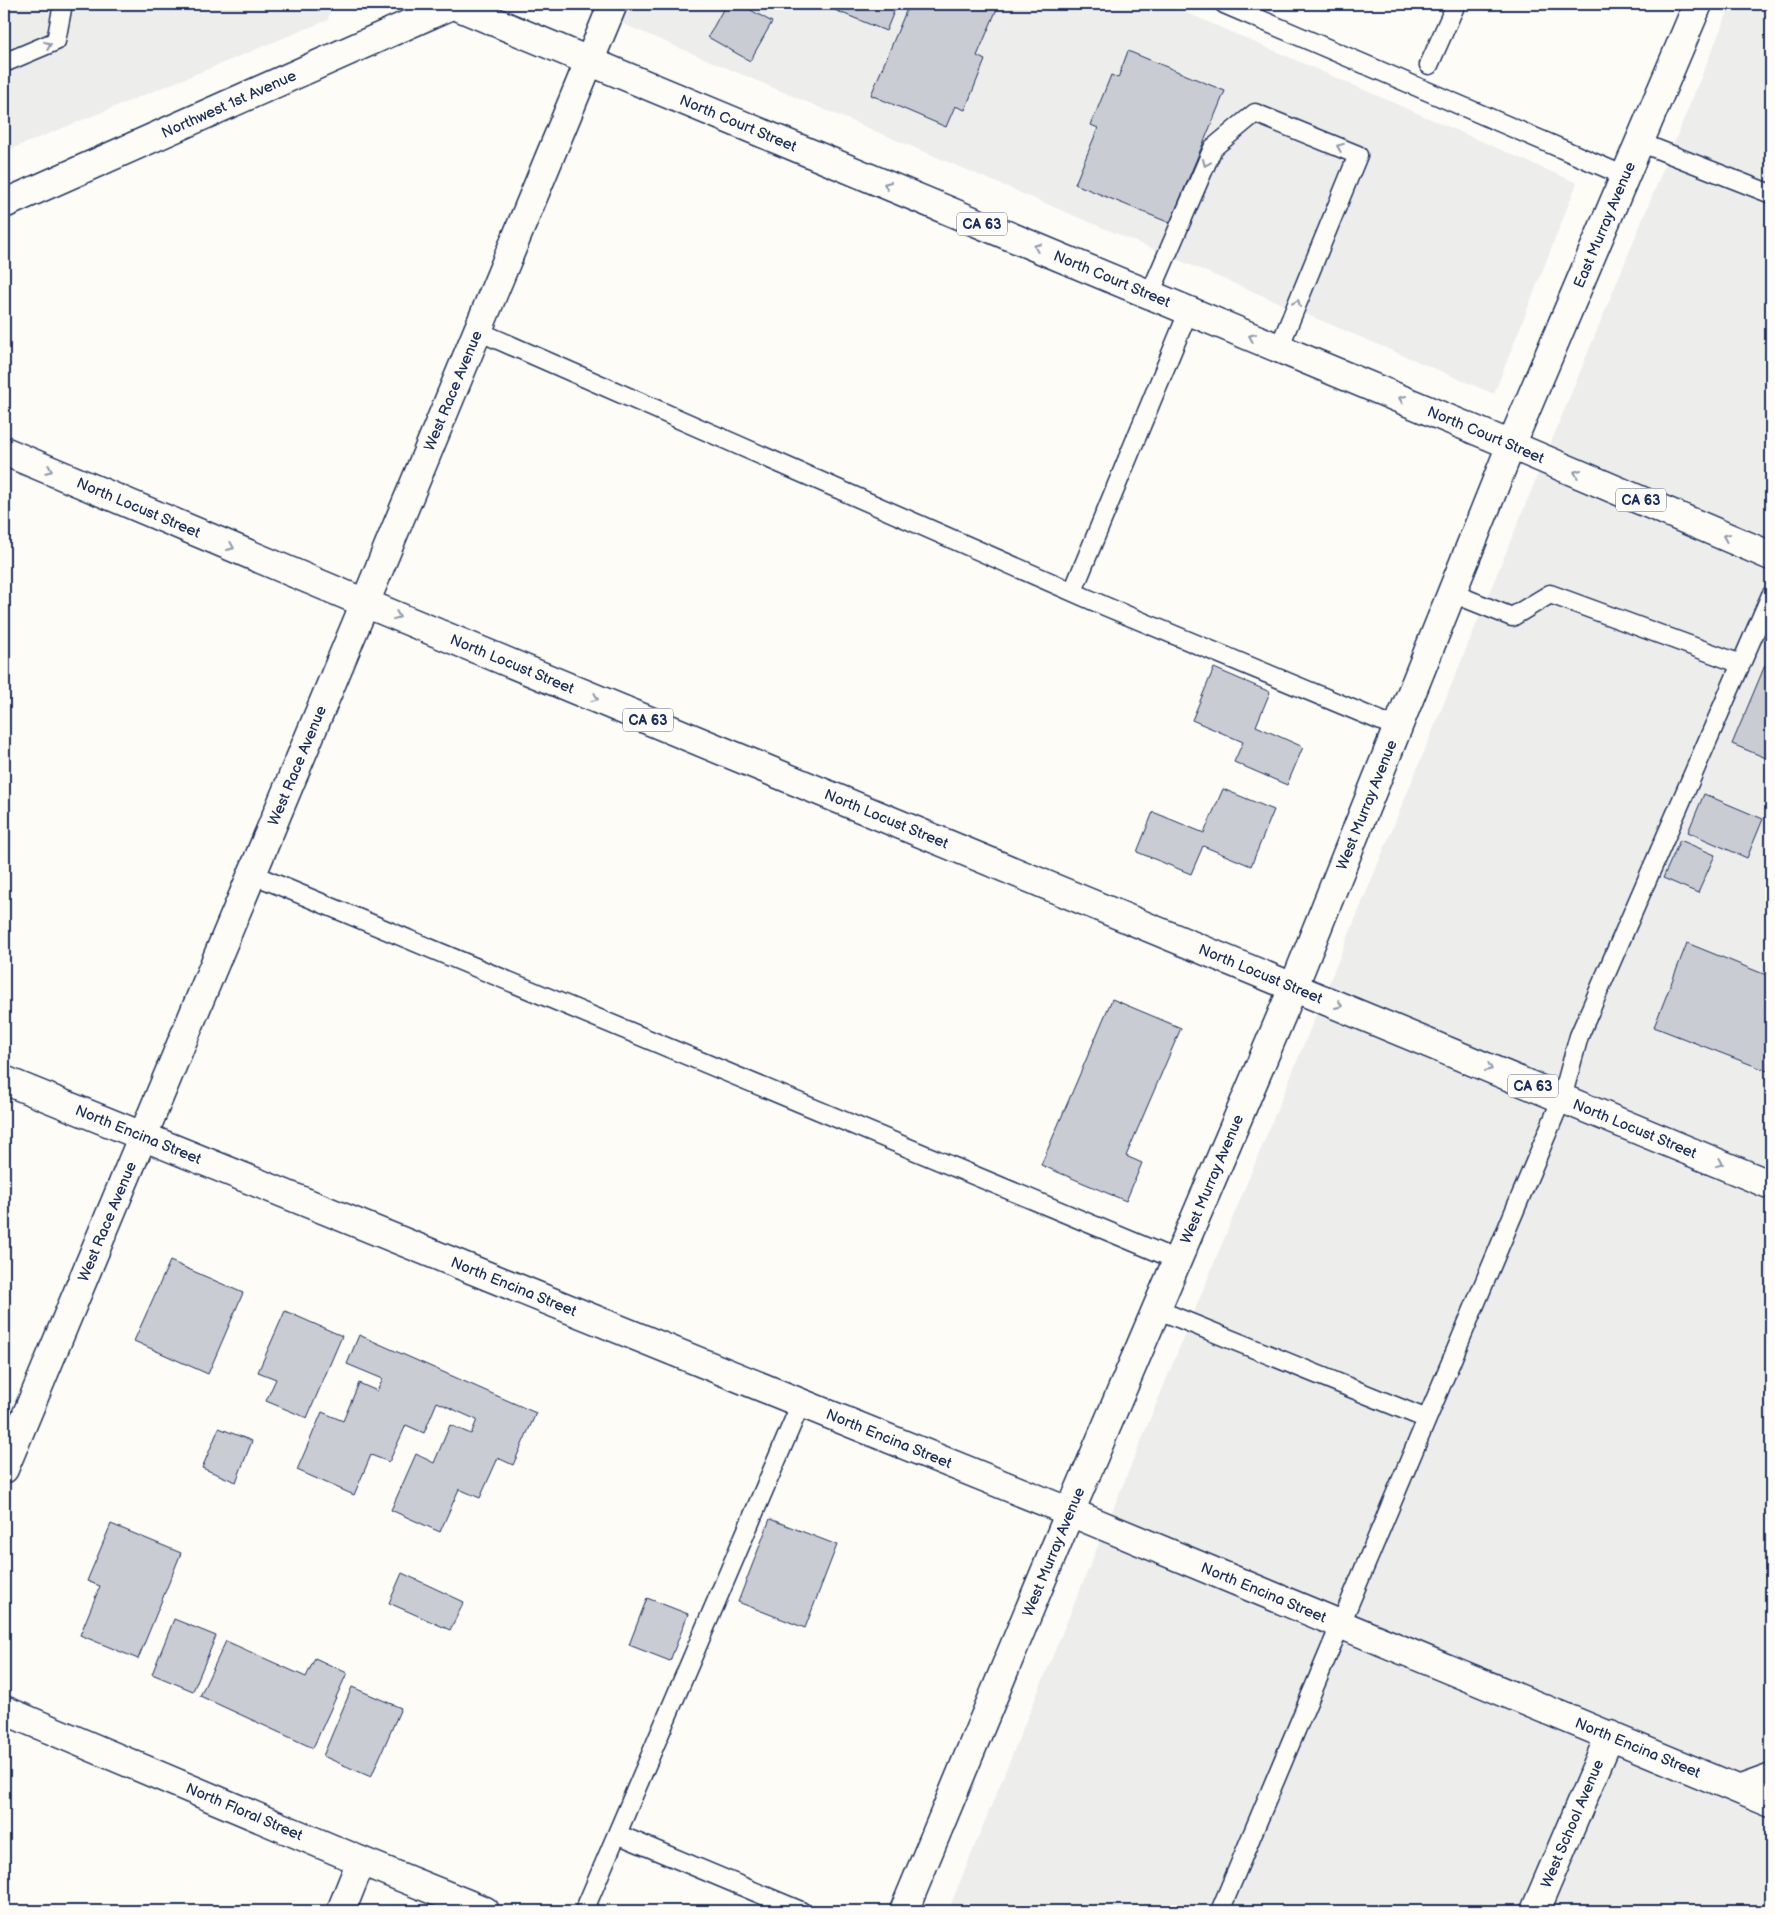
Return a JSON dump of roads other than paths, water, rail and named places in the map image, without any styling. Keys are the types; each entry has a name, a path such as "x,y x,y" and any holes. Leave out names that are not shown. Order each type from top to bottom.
{"street":[{"name":"North Court Street","path":"454,4 1511,445 1769,550"},
{"name":"Northwest 1st Avenue","path":"4,204 454,4"},
{"name":"West Race Avenue","path":"4,1469 365,604 612,4"},
{"name":"East Murray Avenue","path":"1511,445 1698,4"},
{"name":"West Murray Avenue","path":"904,1911 1070,1512 1294,986 1511,445"},
{"name":"North Locust Street","path":"4,451 365,604 1771,1184"},
{"name":"North Encina Street","path":"4,1080 1070,1512 1610,1735 1771,1804"},
{"name":"North Floral Street","path":"4,1710 361,1861 485,1911"},
{"name":"West School Avenue","path":"1535,1911 1610,1735"},
{"path":"341,1911 361,1861"}],"lane":[{"path":"4,63 56,41 62,4"},
{"path":"1224,4 1625,176"},
{"path":"1429,65 1456,4"},
{"path":"1150,294 1213,148 1255,113 1358,155 1278,348"},
{"path":"1640,142 1771,194"},
{"path":"1073,591 1188,310"},
{"path":"478,331 1073,591 1398,728"},
{"path":"1452,593 1512,617 1550,594 1741,664"},
{"path":"1220,1911 1562,1098 1579,1036 1771,595"},
{"path":"252,874 1178,1260"},
{"path":"1156,1310 1427,1419"},
{"path":"584,1911 800,1403"},
{"path":"1732,1787 1771,1773"},
{"path":"617,1834 801,1911"}]}
